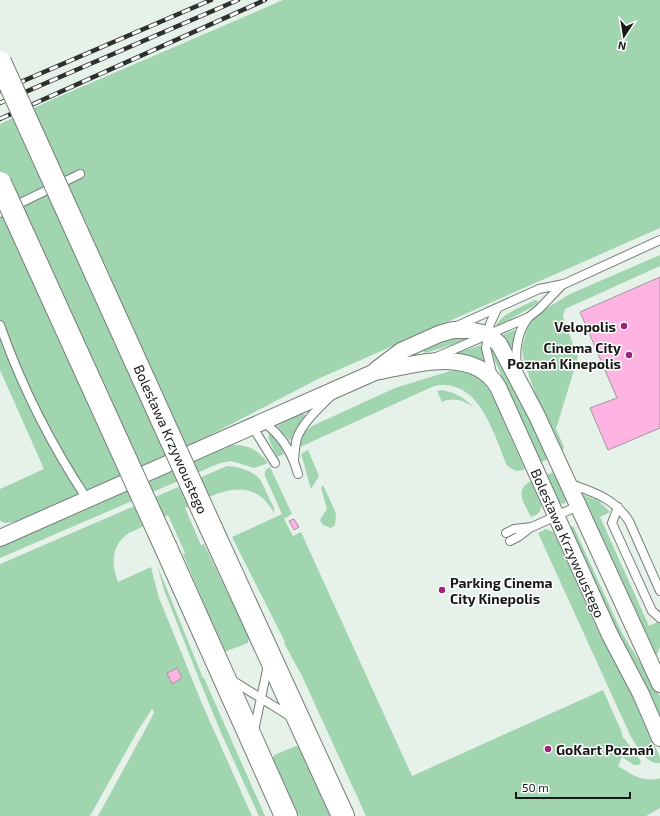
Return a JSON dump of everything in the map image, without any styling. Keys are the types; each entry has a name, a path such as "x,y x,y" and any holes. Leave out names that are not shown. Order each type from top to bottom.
{"main road":[{"name":"Bolesława Krzywoustego","path":"0,62 343,816"},
{"path":"0,183 285,814"},
{"path":"333,795 348,816"}],"street":[{"path":"0,538 375,372 401,351 439,334 454,330 462,330 488,334"},
{"name":"Bolesława Krzywoustego","path":"488,334 499,344 537,416 657,675"},
{"name":"Bolesława Krzywoustego","path":"375,372 440,361 462,363 481,369 494,381 555,516 610,634 641,694 660,738"}],"lane":[{"path":"0,213 80,174"},
{"path":"439,334 539,289 564,284 660,240"},
{"path":"521,385 517,369 517,350 521,327 529,317 564,284"},
{"path":"494,381 486,348 492,318 497,309"},
{"path":"421,363 529,317"},
{"path":"0,325 12,359 34,410 65,465 87,499"},
{"path":"294,460 295,445 302,429 319,408 340,387"},
{"path":"257,423 282,437 294,460 298,474"},
{"path":"257,423 274,463"},
{"path":"568,483 600,495 618,507 629,521 660,591"},
{"path":"510,541 532,527 578,506"},
{"path":"618,507 612,522 652,611 660,618"},
{"path":"506,533 514,529 532,527"},
{"path":"252,741 270,656"},
{"path":"222,674 300,723"}],"green space":[{"path":"283,0 660,0 660,228 320,378 210,435 16,522 5,523 0,521 0,489 44,469 0,370 0,124 49,101"},
{"path":"660,255 660,266 565,309 563,316 564,320 578,357 556,429 564,447 562,453 548,430 524,362 522,348 527,328 530,322 539,313 570,294"},
{"path":"535,300 538,301 537,304 498,326 496,325 499,320 508,313"},
{"path":"514,330 516,331 513,345 513,356 501,336"},
{"path":"459,336 475,337 426,353 423,352 424,350"},
{"path":"490,344 499,351 548,459 541,462 494,359"},
{"path":"481,345 484,361 459,353 460,352"},
{"path":"450,371 474,375 487,387 525,469 511,469 507,465 490,424 482,410 473,399 462,390 449,385 434,386 300,447 303,435 312,426 395,388"},
{"path":"442,390 460,396 474,408 458,400 446,400 442,402 437,391"},
{"path":"302,413 305,415 304,418 293,439 289,440 277,426"},
{"path":"269,434 277,440 284,454 277,457 268,438"},
{"path":"233,445 253,449 268,463 254,468 231,461 220,463 0,558 0,547 224,447"},
{"path":"308,450 319,476 311,489 301,454"},
{"path":"227,466 245,470 260,479 274,508 274,513 265,500 255,493 244,490 232,490 221,493 208,497 185,508 201,545 204,544 249,637 248,643 224,652 183,554 185,553 168,515 129,533 123,538 114,555 114,568 118,582 151,567 159,598 203,706 252,816 98,816 151,719 154,712 152,709 137,732 90,816 0,816 0,564"},
{"path":"270,467 292,514 284,519 293,536 301,532 412,776 603,690 621,730 623,738 641,761 639,765 634,765 622,757 618,766 643,779 649,780 660,778 660,808 646,816 366,816 302,676 284,643 285,642 232,537 282,514 265,476 266,470"},
{"path":"554,472 566,499 564,504 558,502 546,475"},
{"path":"531,481 541,504 541,509 536,515 531,517 522,498 522,493 526,485"},
{"path":"323,485 336,513 335,525 331,528 323,525 320,520 327,509 321,488"},
{"path":"581,494 599,501 610,512 600,517 649,626 659,621 660,623 660,647 655,660"},
{"path":"571,526 574,527 622,633 657,690 660,697 660,716 649,691 615,628 571,530"},
{"path":"546,529 553,532 555,535 599,633 634,698 660,757 660,763 656,763 647,758 631,737 538,533"},
{"path":"157,565 203,678 265,816 259,816 222,735 164,590"},
{"path":"296,746 299,747 330,816 299,816 273,759 274,755"}],"building":[{"name":"Cinema City Poznań Kinepolis","path":"660,277 660,428 608,450 590,408 617,398 580,312"},
{"path":"294,519 299,527 294,530 289,521"},
{"path":"177,668 182,678 172,684 167,673"}],"railway":[{"path":"0,91 211,0"},
{"path":"0,103 238,0"},
{"path":"0,119 265,0"}],"place":[{"name":"Velopolis","path":"624,326"},
{"name":"Cinema City Poznań Kinepolis","path":"629,355"},
{"name":"Parking Cinema City Kinepolis","path":"442,590"},
{"name":"GoKart Poznań","path":"548,749"}]}
